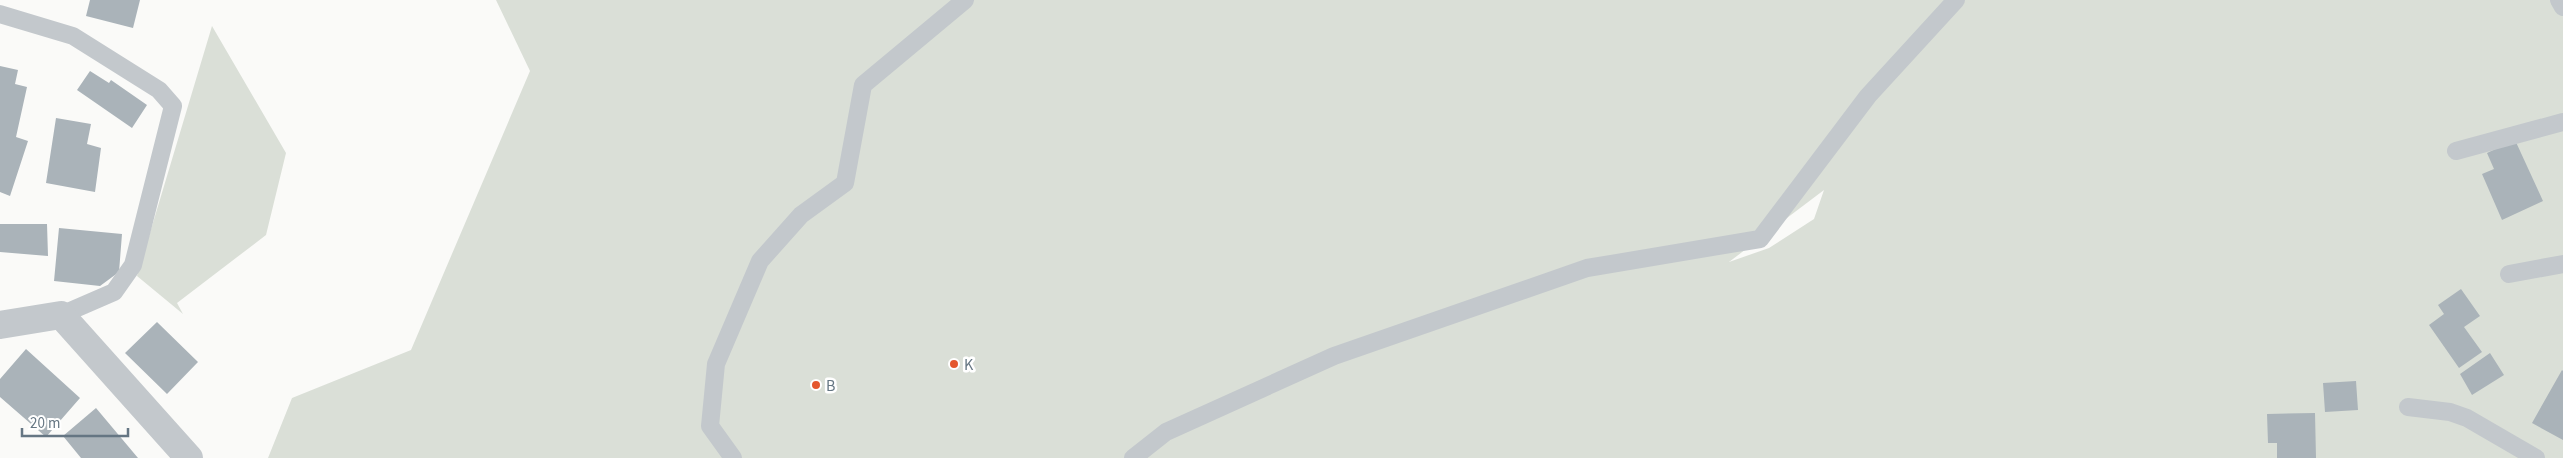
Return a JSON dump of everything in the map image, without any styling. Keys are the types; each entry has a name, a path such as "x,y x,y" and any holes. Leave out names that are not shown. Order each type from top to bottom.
{"street":[{"path":"0,325 61,315 190,458"}],"lane":[{"path":"733,458 710,426 716,364 760,261 801,215 845,183 864,84 965,0"},
{"path":"1133,458 1166,432 1334,356 1587,268 1760,239 1868,96 1956,0"},
{"path":"2559,0 2563,7"},
{"path":"0,14 73,36 159,90 173,106 133,265 114,292 61,315"},
{"path":"2456,151 2563,122"},
{"path":"2509,274 2563,264"},
{"path":"2408,407 2450,412 2467,418 2536,458"}],"shaded area":[{"path":"496,0 2563,0 2563,458 268,458 292,398 411,350 530,71","holes":["1824,190 1814,219 1769,248 1729,262"]},
{"path":"212,26 286,153 266,235 177,303 183,314 137,276"}],"building":[{"path":"90,0 140,0 133,28 86,16"},
{"path":"0,66 18,70 15,84 27,87 16,137 28,141 10,196 0,192"},
{"path":"90,71 109,83 111,80 147,105 132,128 77,90"},
{"path":"56,118 91,124 87,144 101,148 95,192 46,183"},
{"path":"2515,140 2543,201 2502,220 2482,174 2494,169 2487,153"},
{"path":"0,224 47,224 48,256 0,252"},
{"path":"59,228 122,234 119,272 100,286 54,281"},
{"path":"2461,289 2480,316 2464,327 2482,352 2459,368 2429,325 2444,314 2438,305"},
{"path":"157,322 198,362 167,394 125,353"},
{"path":"26,349 80,398 46,437 0,397 0,379"},
{"path":"2490,353 2504,375 2472,395 2460,374"},
{"path":"2563,371 2563,440 2532,423"},
{"path":"2356,381 2358,410 2325,412 2323,383"},
{"path":"96,408 138,458 81,458 63,436"},
{"path":"2315,413 2316,458 2277,458 2277,443 2268,443 2267,414"}],"place":[{"name":"K","path":"954,364"},
{"name":"B","path":"816,385"}]}
